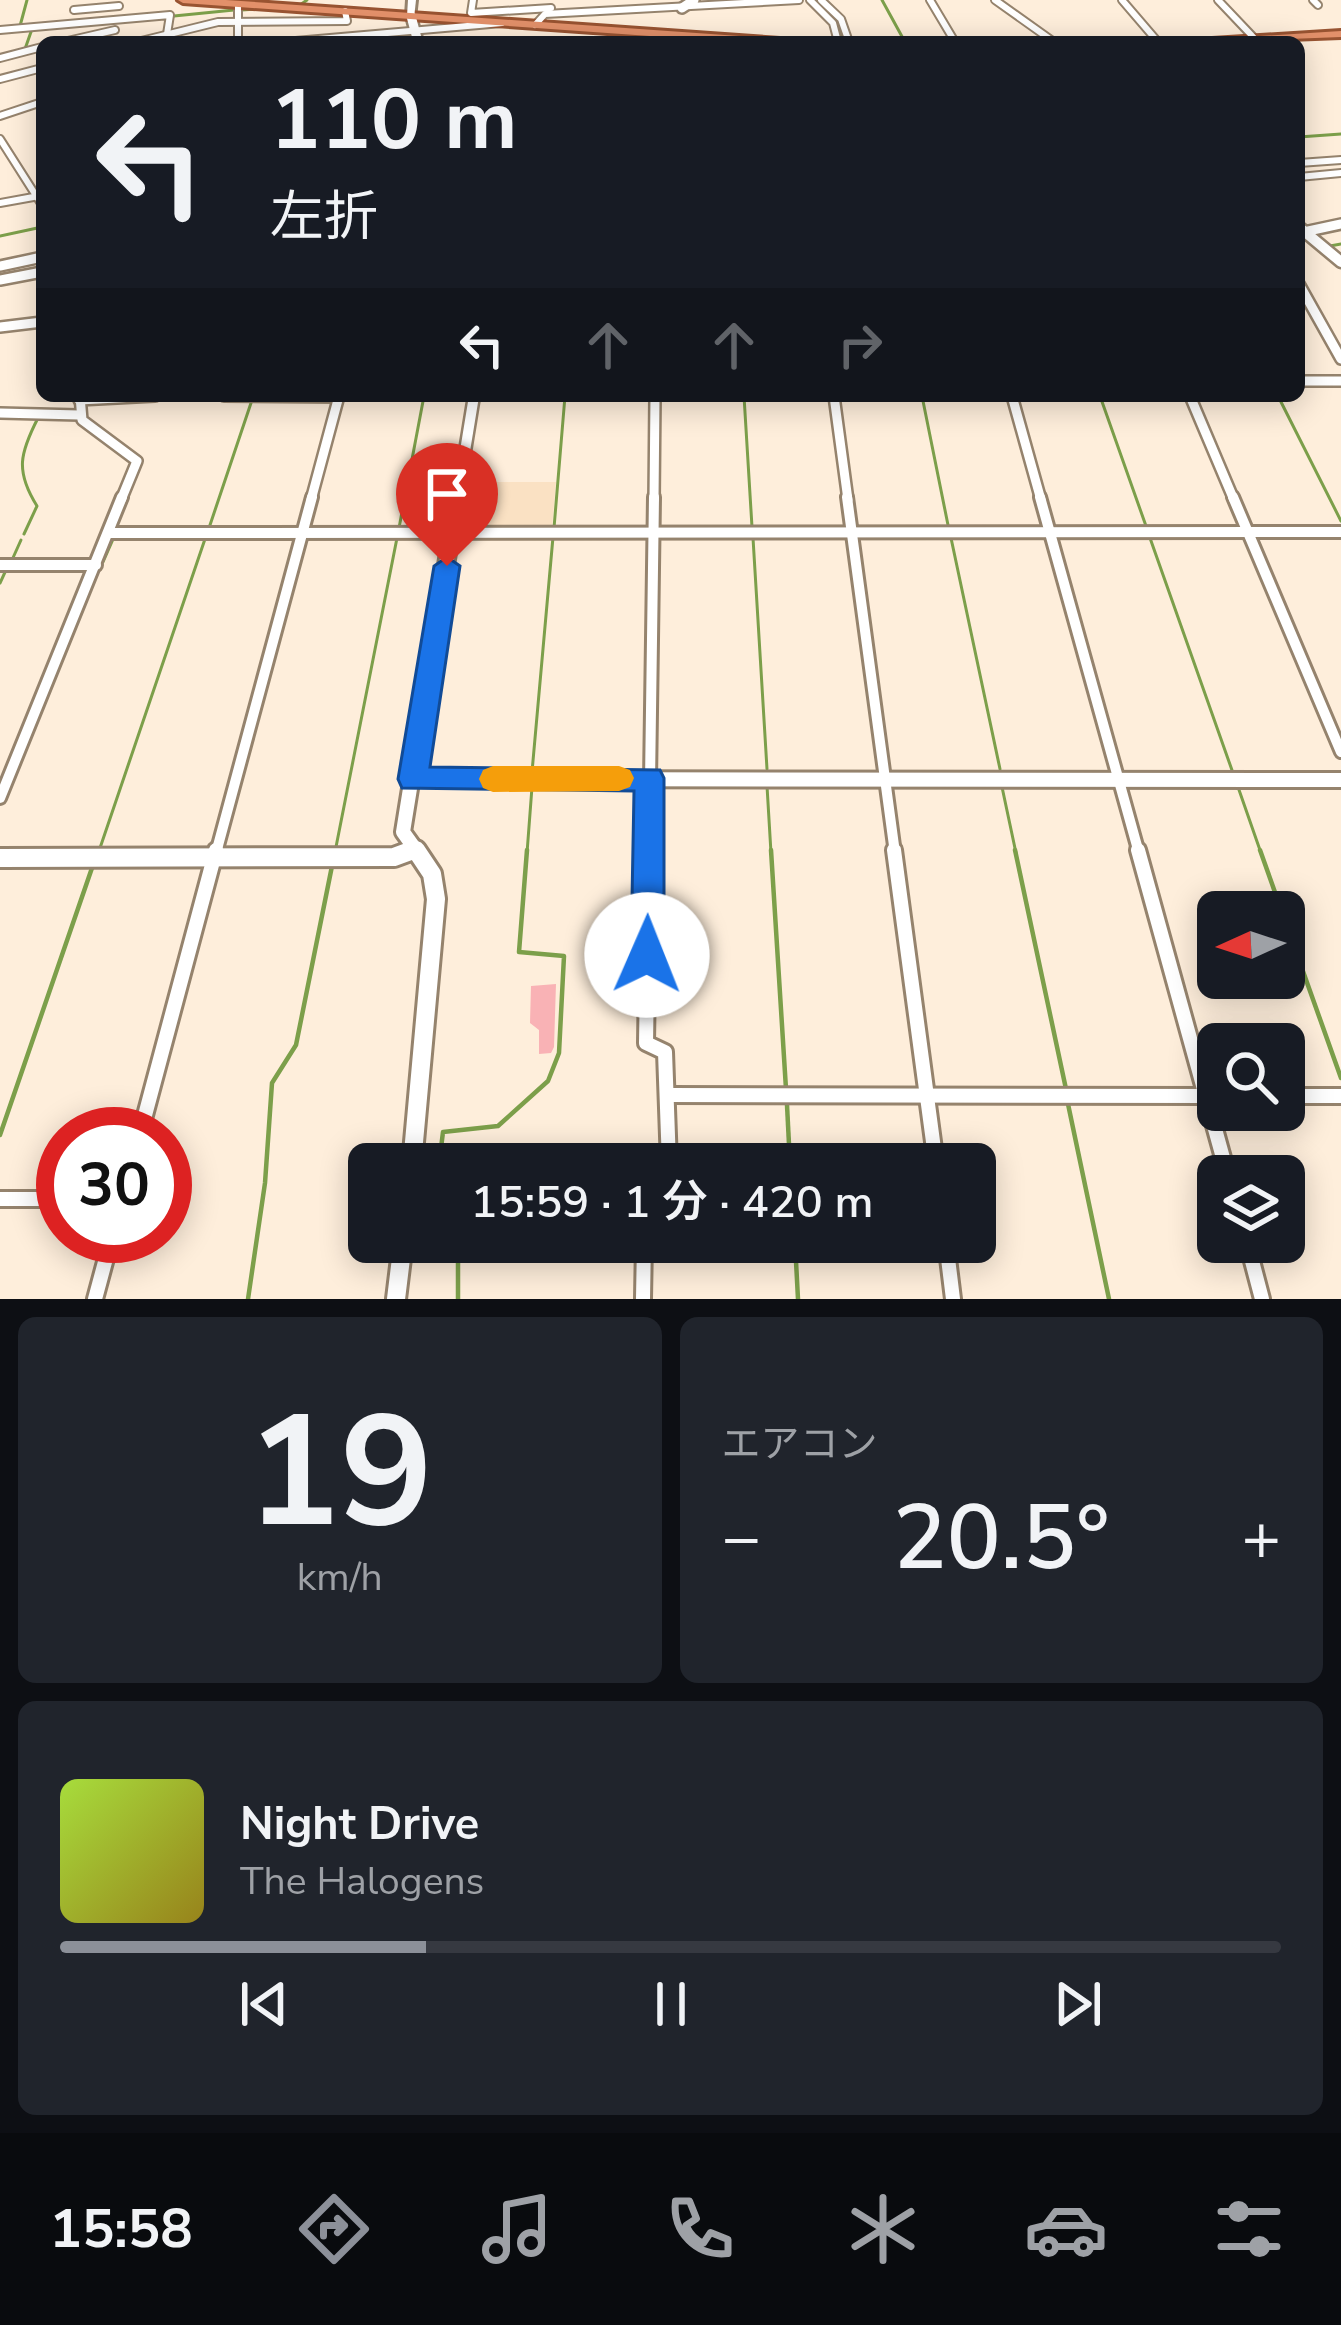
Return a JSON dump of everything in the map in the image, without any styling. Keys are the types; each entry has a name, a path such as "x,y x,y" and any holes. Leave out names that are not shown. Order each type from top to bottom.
{"highway":[{"path":"183,0 345,11 360,6 411,16 471,16 694,36"},
{"path":"1305,37 1341,34"}],"main road":[{"path":"411,16 412,0"}],"street":[{"path":"62,36 77,0"},
{"path":"167,34 170,0"},
{"path":"472,0 471,16 562,7 682,8 796,0"},
{"path":"682,8 694,0"},
{"path":"810,0 833,23 836,36"},
{"path":"821,0 841,19 847,36"},
{"path":"930,0 951,36"},
{"path":"995,0 1046,36"},
{"path":"1122,0 1153,36"},
{"path":"1218,0 1251,36"},
{"path":"74,10 119,3 118,36"},
{"path":"238,4 238,36"},
{"path":"535,25 542,15 562,7"},
{"path":"160,36 237,21 347,21 345,11"},
{"path":"0,31 170,15"},
{"path":"411,16 416,36"},
{"path":"422,36 504,22"},
{"path":"88,36 115,30"},
{"path":"0,58 36,49"},
{"path":"0,79 36,70"},
{"path":"0,116 36,104"},
{"path":"0,139 36,193"},
{"path":"1305,163 1341,160"},
{"path":"1305,176 1341,172"},
{"path":"0,203 36,199"},
{"path":"1305,230 1341,224"},
{"path":"1305,234 1341,262"},
{"path":"0,266 36,258"},
{"path":"0,280 36,273"},
{"path":"1305,295 1341,358"},
{"path":"0,328 36,323"},
{"path":"1305,381 1341,381"},
{"path":"0,798 137,461 88,427 79,415 80,402"},
{"path":"147,1107 338,402"},
{"path":"414,1143 436,898 432,874 403,832 473,402"},
{"path":"655,402 646,1043 665,1052 669,1143"},
{"path":"835,402 933,1143"},
{"path":"1014,402 1197,1045"},
{"path":"1193,402 1341,752"},
{"path":"1,416 79,415"},
{"path":"109,533 1341,532"},
{"path":"0,565 96,566"},
{"path":"413,779 1341,779"},
{"path":"0,858 394,857 414,850"},
{"path":"668,1095 1197,1096"},
{"path":"1305,1096 1341,1096"},
{"path":"0,1199 36,1199"},
{"path":"95,1299 105,1263"},
{"path":"396,1299 400,1263"},
{"path":"643,1299 644,1263"},
{"path":"949,1263 953,1299"},
{"path":"1252,1263 1262,1299"}],"shaded area":[{"path":"467,482 556,482 552,528 460,529"},
{"path":"556,984 554,1047 551,1053 539,1054 539,1030 530,1023 531,986"}],"waterway":[{"path":"20,26 27,0"},
{"path":"300,5 307,0"},
{"path":"816,0 839,24 842,36"},
{"path":"882,0 902,36"},
{"path":"242,10 256,9"},
{"path":"174,16 234,10"},
{"path":"25,49 32,29"},
{"path":"1305,137 1341,134"},
{"path":"0,236 36,228"},
{"path":"1330,246 1341,244"},
{"path":"209,528 251,402"},
{"path":"399,528 423,402"},
{"path":"554,528 564,402"},
{"path":"744,402 752,527"},
{"path":"923,402 948,525"},
{"path":"1102,402 1146,526"},
{"path":"1281,402 1341,521"},
{"path":"24,534 37,506 25,482 22,462 38,418"},
{"path":"848,469 857,527"},
{"path":"103,562 114,537"},
{"path":"532,772 553,537"},
{"path":"335,852 397,538"},
{"path":"753,538 767,769"},
{"path":"951,538 1000,769"},
{"path":"1150,538 1233,773"},
{"path":"100,848 205,539"},
{"path":"12,560 21,540"},
{"path":"0,583 6,570"},
{"path":"767,786 771,853"},
{"path":"527,853 532,787"},
{"path":"1002,787 1016,853"},
{"path":"1238,787 1261,853"},
{"path":"442,1143 443,1132 498,1126 548,1081 559,1053 564,956 519,952 527,850"},
{"path":"771,850 786,1089"},
{"path":"1015,850 1066,1089"},
{"path":"1260,850 1275,891"},
{"path":"0,1135 93,865"},
{"path":"248,1299 265,1183 272,1083 296,1045 332,866"},
{"path":"1305,977 1341,1078"},
{"path":"1068,1104 1109,1299"},
{"path":"787,1105 789,1143"},
{"path":"458,1263 458,1299"},
{"path":"796,1263 798,1299"}],"slow traffic":[{"path":"493,779 619,778"}],"route":[{"path":"447,566 413,779 650,778 647,955"}]}
